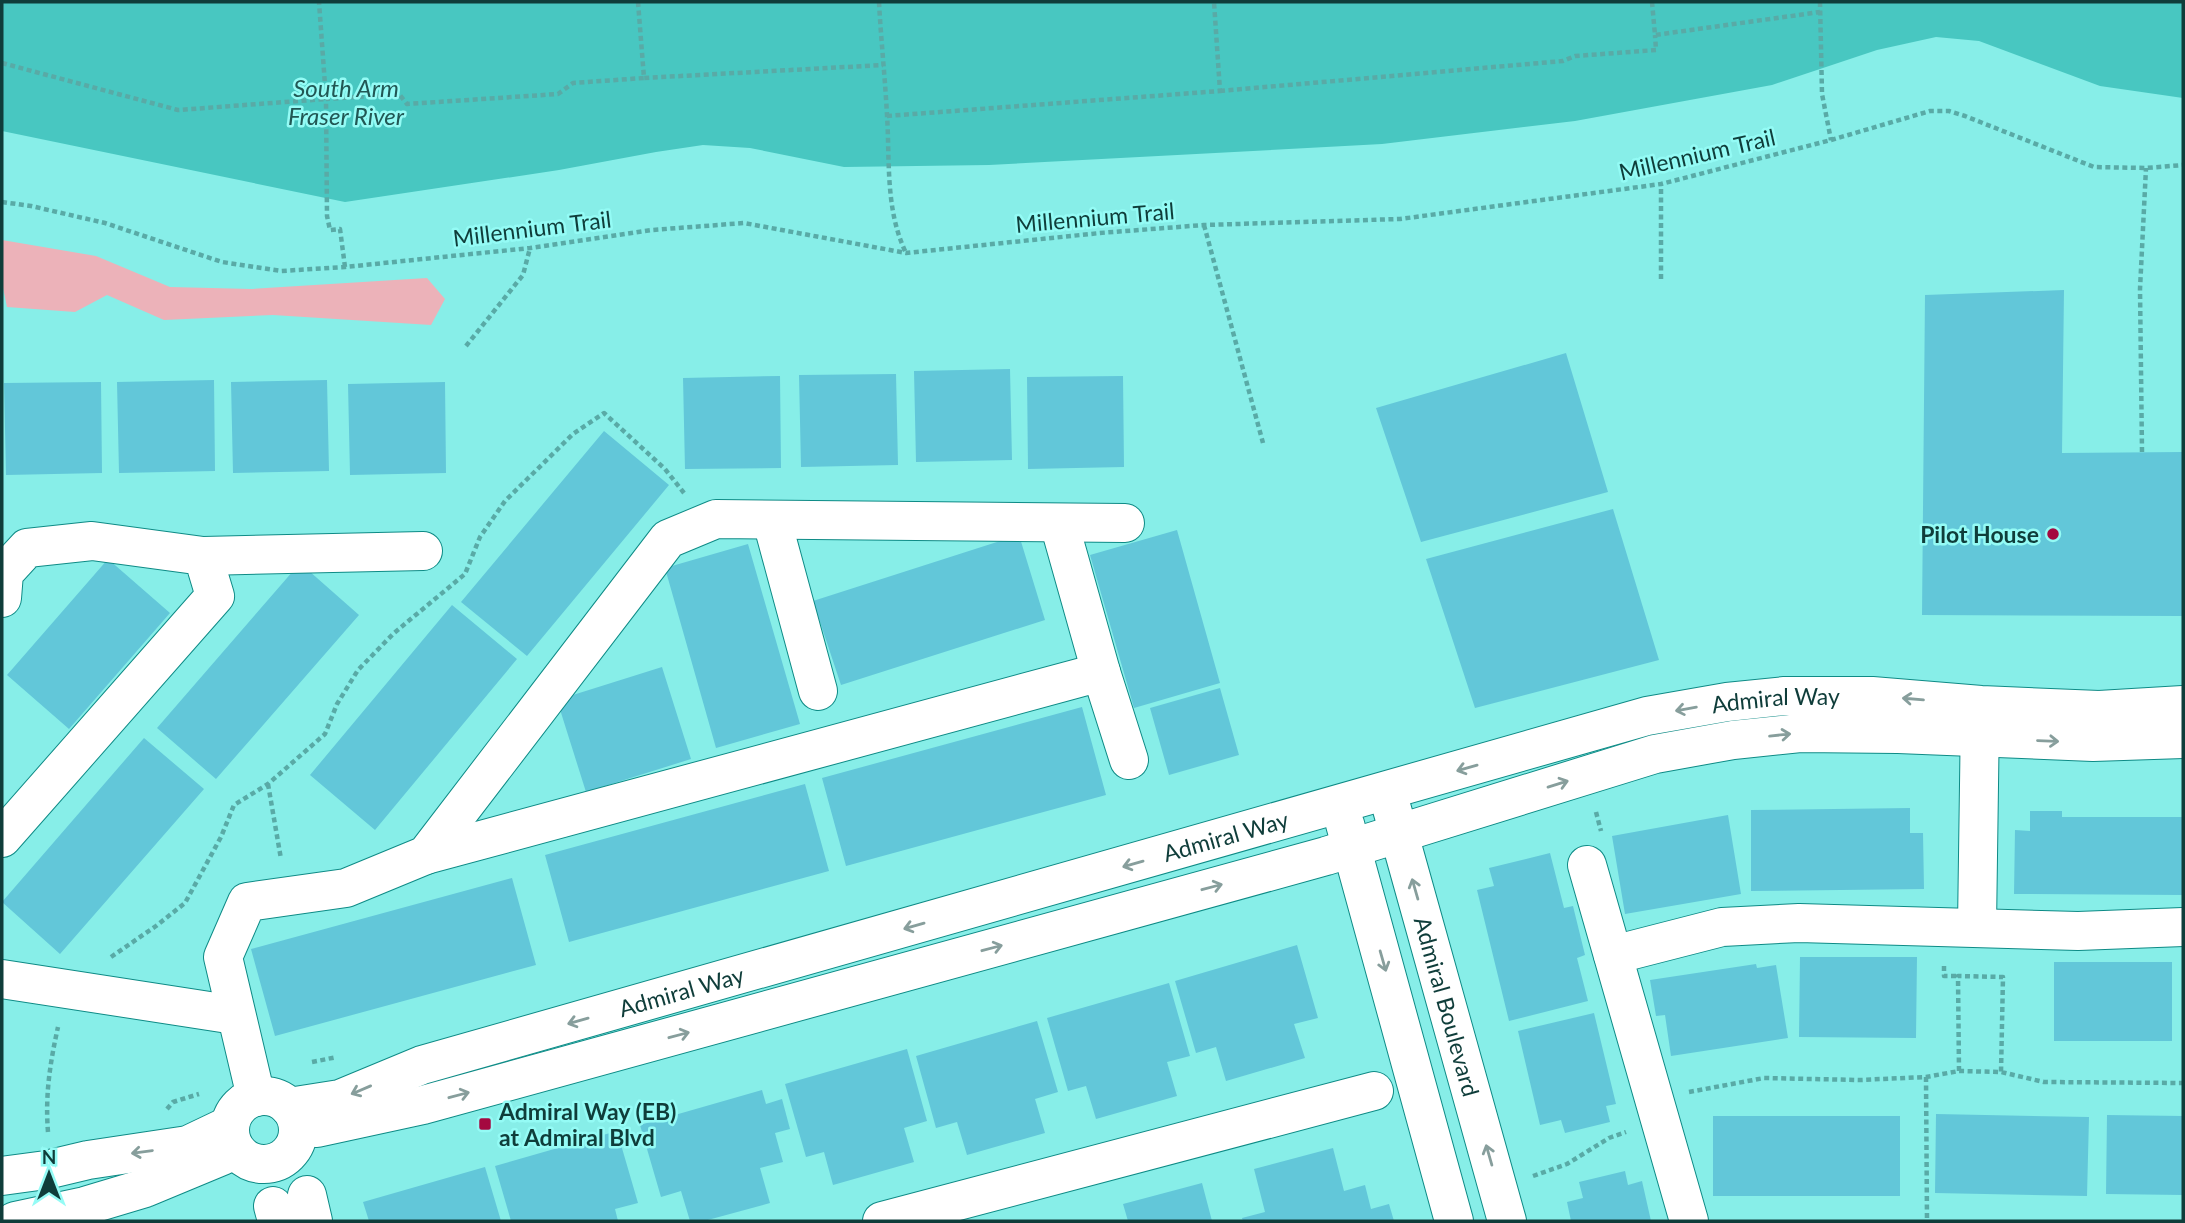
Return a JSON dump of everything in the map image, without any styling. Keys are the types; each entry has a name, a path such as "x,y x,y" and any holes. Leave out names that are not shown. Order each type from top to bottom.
{"street":[{"path":"426,855 668,539 716,519 1125,523"},
{"path":"772,521 818,691"},
{"path":"1059,523 1129,760"},
{"path":"2,581 27,548 92,541 203,556 423,551"},
{"path":"2,838 215,596 203,556"},
{"path":"281,1112 240,1105 233,1114 233,1138 253,1162 273,1162 290,1152 281,1112 235,1015 223,957 247,902 346,888 426,855 1101,672"},
{"name":"Admiral Way","path":"281,1112 340,1099 422,1065 1388,792 1647,716 1727,702 1785,696 1872,696 1980,722 2093,743 2183,738"},
{"path":"1727,702 1732,740"},
{"name":"Admiral Way","path":"281,1112 423,1105 1352,848 1655,754 1732,740 1800,733 1898,734 1980,722 2183,705"},
{"path":"1976,927 1980,722"},
{"name":"Admiral Boulevard","path":"1388,792 1507,1221"},
{"path":"1339,805 1454,1221"},
{"path":"1587,865 1689,1221"},
{"path":"1613,955 1722,927 1799,923 2078,931 2183,927"},
{"path":"2,979 235,1015"},
{"path":"882,1221 1374,1091"},
{"path":"2,1176 233,1138"},
{"path":"15,1221 85,1206 145,1188 233,1138"}],"path":[{"path":"319,2 326,99 327,216 330,230 341,229 345,267"},
{"path":"638,2 644,78"},
{"path":"879,2 890,201 898,237 906,253"},
{"path":"1214,2 1220,91"},
{"path":"887,116 1220,91 1563,61 1575,56 1656,50 1653,2"},
{"path":"1820,2 1822,94 1831,141"},
{"path":"1655,35 1820,12"},
{"path":"2,64 178,110 399,94 407,104 558,94 573,83 883,65"},
{"name":"Millennium Trail","path":"2,202 106,223 222,262 281,271 530,248 652,230 744,223 906,253 1204,225 1400,219 1661,184 1831,141 1930,111 1949,111 2094,167 2146,168 2183,165"},
{"path":"2142,452 2140,289 2146,168"},
{"path":"1661,184 1661,279"},
{"path":"1204,225 1263,443"},
{"path":"466,346 523,275 530,248"},
{"path":"49,1137 46,1103 50,1062 59,1023 97,967 185,902 221,837 234,805 268,784 324,734 337,704 358,670 394,633 465,574 480,537 505,501 573,434 604,412 665,469 685,494 695,528"},
{"path":"268,784 288,896"},
{"path":"1959,1071 1958,976 2003,977 2001,1072"},
{"path":"1531,1177 1567,1164 1657,1109 1730,1083 1764,1078 1860,1080 1926,1077 1959,1071 2001,1072 2044,1082 2183,1083"},
{"path":"1926,1077 1927,1221"}],"shaded area":[{"path":"2,240 96,256 170,287 252,289 427,278 445,299 431,325 273,315 164,320 107,295 75,312 7,307 2,283"}],"water":[{"name":"South Arm Fraser River","path":"2,2 2183,2 2183,98 2100,86 1979,41 1936,37 1877,50 1772,85 1575,121 1382,144 989,165 844,167 750,148 703,145 345,202 2,131"}],"building":[{"name":"Pilot House","path":"2064,290 2062,453 2183,452 2183,616 1922,615 1925,295"},
{"path":"1566,353 1608,492 1421,542 1376,408"},
{"path":"1010,369 1012,460 916,462 914,371"},
{"path":"896,374 898,465 801,467 799,375"},
{"path":"780,376 781,468 685,469 683,378"},
{"path":"1123,376 1124,467 1028,469 1027,377"},
{"path":"214,380 215,471 119,473 117,382"},
{"path":"327,380 329,471 233,473 231,382"},
{"path":"101,382 102,473 6,475 4,383"},
{"path":"445,382 446,473 350,475 348,384"},
{"path":"604,431 669,485 527,656 461,602"},
{"path":"1613,509 1659,660 1475,708 1426,559"},
{"path":"1177,530 1220,683 1134,708 1090,555"},
{"path":"1019,535 1045,620 841,685 813,601"},
{"path":"748,544 800,724 716,748 665,568"},
{"path":"108,559 170,613 69,729 7,675"},
{"path":"300,563 359,615 216,779 157,728"},
{"path":"452,605 517,659 375,830 310,775"},
{"path":"662,667 691,759 586,792 557,700"},
{"path":"1220,688 1239,755 1169,775 1150,708"},
{"path":"1082,707 1106,795 846,866 822,778"},
{"path":"144,738 204,789 60,954 2,902"},
{"path":"805,784 829,871 569,942 545,855"},
{"path":"1910,808 1910,833 1923,833 1924,889 1751,891 1751,810"},
{"path":"2030,811 2062,811 2062,817 2183,817 2183,895 2014,894 2015,830 2030,831"},
{"path":"1728,815 1741,894 1625,914 1612,836"},
{"path":"1550,853 1564,908 1573,906 1585,955 1577,958 1588,1001 1509,1021 1477,890 1494,886 1489,868"},
{"path":"512,878 536,965 275,1036 251,949"},
{"path":"1297,945 1318,1018 1294,1024 1305,1058 1226,1081 1216,1047 1196,1053 1175,981"},
{"path":"1800,957 1917,957 1916,1038 1799,1037"},
{"path":"2054,962 2172,962 2172,1041 2054,1041"},
{"path":"1756,964 1757,968 1776,965 1788,1038 1671,1056 1665,1015 1656,1016 1650,980"},
{"path":"1169,983 1190,1056 1167,1062 1177,1096 1096,1119 1086,1086 1068,1091 1047,1018"},
{"path":"1594,1013 1616,1104 1606,1106 1610,1122 1565,1133 1561,1120 1540,1125 1518,1031"},
{"path":"1037,1021 1058,1092 1035,1099 1045,1133 967,1155 957,1122 936,1128 916,1056"},
{"path":"907,1049 927,1121 904,1128 914,1162 833,1185 824,1152 806,1157 785,1084"},
{"path":"762,1090 766,1104 782,1099 790,1129 775,1133 783,1162 760,1168 770,1203 704,1221 690,1221 681,1191 661,1197 640,1125"},
{"path":"1936,1114 2089,1117 2087,1196 1935,1193"},
{"path":"2107,1115 2183,1116 2183,1195 2106,1194"},
{"path":"1713,1116 1900,1116 1900,1196 1713,1196"},
{"path":"617,1131 638,1203 615,1209 618,1221 511,1221 495,1166"},
{"path":"1333,1148 1344,1191 1365,1185 1371,1209 1389,1204 1394,1221 1243,1221 1242,1218 1265,1212 1254,1169"},
{"path":"485,1167 501,1221 369,1221 363,1202"},
{"path":"1625,1171 1628,1185 1642,1181 1651,1221 1571,1221 1567,1202 1583,1198 1579,1182"},
{"path":"1202,1183 1212,1221 1128,1221 1123,1204"}],"place":[{"name":"Pilot House","path":"2053,534"},
{"name":"Admiral Way (EB) at Admiral Blvd","path":"485,1124"}]}
